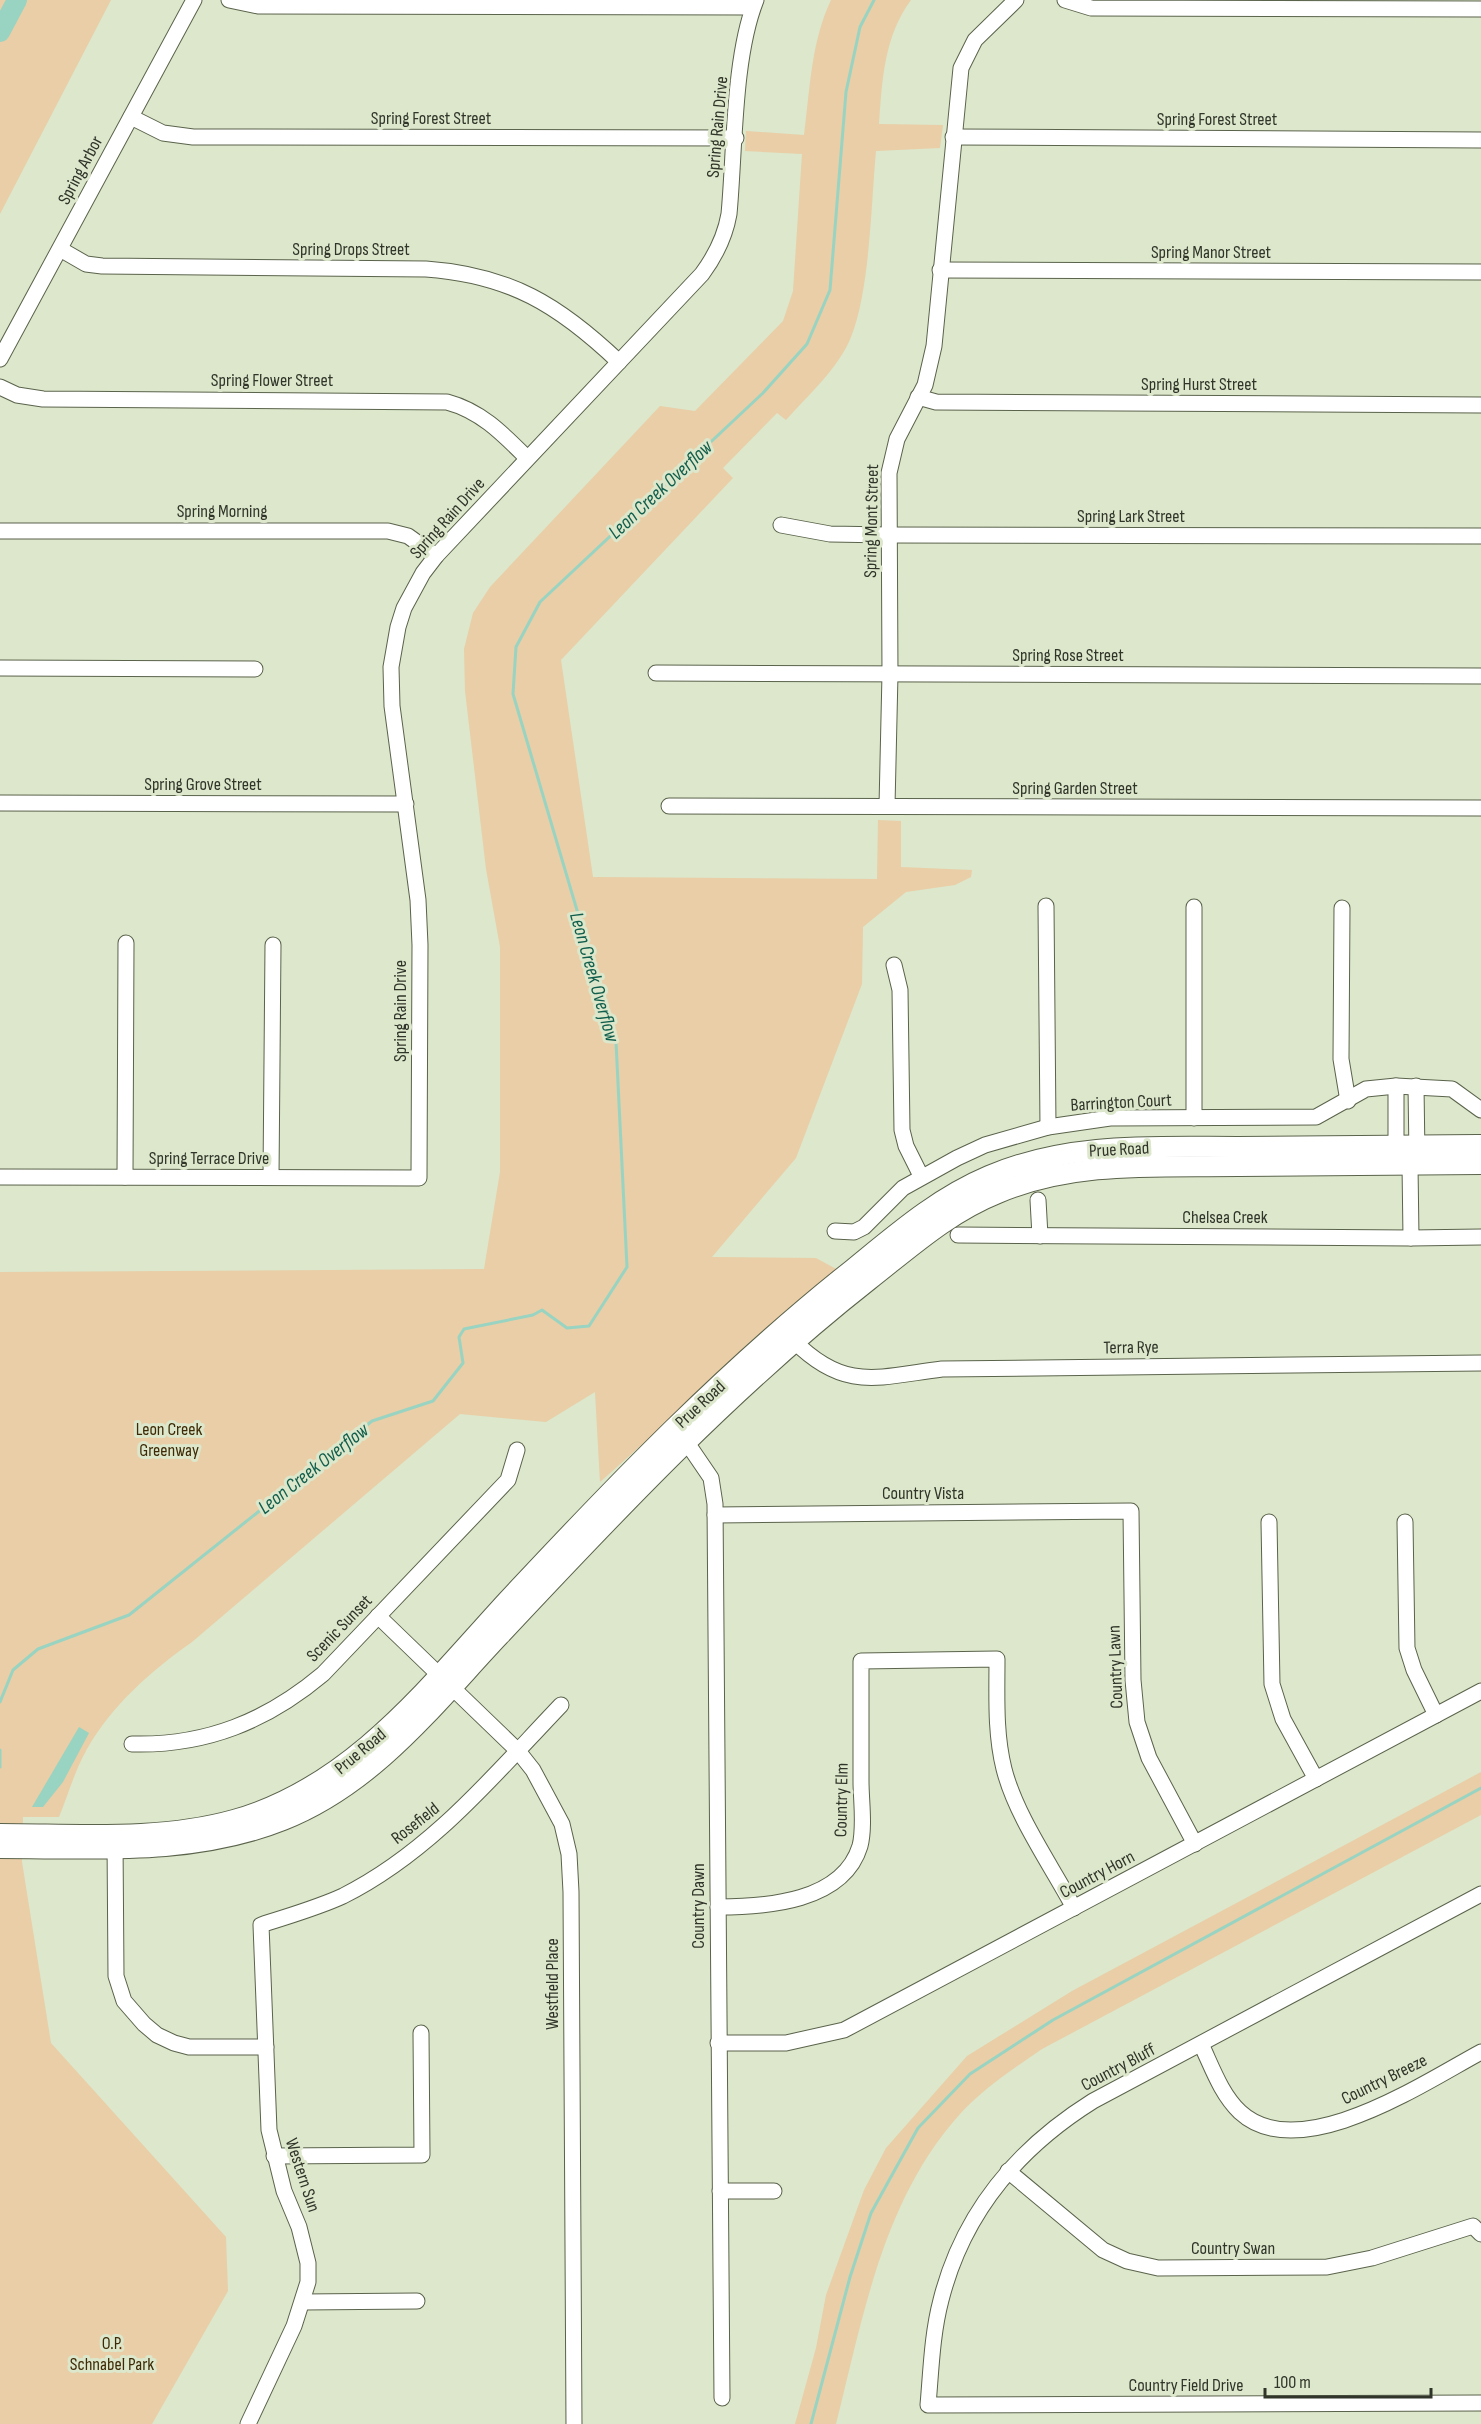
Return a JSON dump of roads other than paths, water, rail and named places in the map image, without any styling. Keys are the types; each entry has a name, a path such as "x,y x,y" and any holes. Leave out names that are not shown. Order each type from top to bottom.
{"main road":[{"name":"Prue Road","path":"1407,1157 1481,1145"},
{"name":"Prue Road","path":"681,1434 801,1311 921,1214 951,1194 1028,1161 1102,1158 1407,1157 1481,1164"},
{"name":"Prue Road","path":"7,1841 115,1841 172,1832 235,1820 306,1790 364,1750 445,1682 589,1514 681,1434 932,1229 961,1210 1035,1179 1102,1158"}],"street":[{"name":"Spring Arbor","path":"0,359 195,0"},
{"path":"229,0 258,6 755,4"},
{"name":"Spring Mont Street","path":"886,806 890,674 889,473 894,448 930,371 958,78 965,58 981,33 1016,0"},
{"path":"1065,0 1091,8 1481,9"},
{"name":"Spring Rain Drive","path":"419,1178 420,945 391,686 393,646 398,627 413,590 436,556 715,257 727,228 741,64 755,4"},
{"name":"Spring Forest Street","path":"130,117 163,132 193,137 736,138"},
{"name":"Spring Forest Street","path":"953,137 1481,140"},
{"name":"Spring Drops Street","path":"60,249 86,264 102,266 426,269 478,275 509,285 572,319 619,362"},
{"name":"Spring Manor Street","path":"940,270 1481,272"},
{"name":"Spring Flower Street","path":"0,387 18,395 43,399 447,402 476,414 500,430 527,458"},
{"name":"Spring Hurst Street","path":"918,397 936,402 1481,405"},
{"name":"Spring Lark Street","path":"781,525 830,534 888,535 1481,536"},
{"name":"Spring Morning","path":"0,531 388,531 399,532 418,541 436,556"},
{"path":"0,668 255,669"},
{"name":"Spring Rose Street","path":"656,673 1481,676"},
{"name":"Spring Grove Street","path":"0,803 406,804"},
{"name":"Spring Garden Street","path":"669,806 1481,808"},
{"path":"1046,906 1048,1127"},
{"path":"1194,907 1194,1118"},
{"path":"1342,908 1341,1059 1348,1101"},
{"path":"125,1178 126,943"},
{"path":"271,1178 273,945"},
{"path":"894,966 900,990 902,1130 906,1146 921,1176"},
{"path":"1396,1086 1396,1117 1407,1157 1411,1238"},
{"name":"Barrington Court","path":"835,1231 846,1233 864,1227 903,1188 921,1176 985,1145 1048,1127 1110,1118 1316,1117 1366,1089 1396,1086 1452,1089 1479,1104"},
{"path":"1407,1157 1416,1117 1416,1086"},
{"path":"1396,1117 1416,1117"},
{"name":"Spring Terrace Drive","path":"0,1177 419,1178"},
{"path":"1038,1200 1040,1236"},
{"name":"Chelsea Creek","path":"958,1235 1481,1237"},
{"name":"Terra Rye","path":"794,1341 814,1360 828,1368 861,1377 888,1377 942,1369 1481,1363"},
{"name":"Country Dawn","path":"681,1434 711,1478 715,1492 722,2397"},
{"name":"Scenic Sunset","path":"132,1744 190,1741 224,1733 256,1720 295,1697 323,1674 508,1480 517,1450"},
{"name":"Country Vista","path":"715,1515 1131,1511"},
{"name":"Country Lawn","path":"1131,1511 1133,1680 1137,1722 1149,1758 1196,1844"},
{"path":"1269,1522 1272,1684 1283,1719 1316,1779"},
{"path":"1405,1522 1407,1648 1414,1670 1436,1714"},
{"name":"Westfield Place","path":"378,1616 518,1751 548,1794 562,1824 569,1854 572,1892 574,2424"},
{"name":"Country Elm","path":"718,1907 752,1907 800,1897 837,1880 854,1862 862,1832 861,1661 997,1659 998,1732 1005,1771 1020,1808 1074,1908"},
{"name":"Country Horn","path":"718,2043 786,2043 844,2030 1481,1691"},
{"name":"Rosefield","path":"261,1925 343,1896 405,1857 450,1822 561,1705"},
{"path":"115,1841 116,1976 124,2001 157,2035 174,2043 189,2047 266,2047"},
{"name":"Country Bluff","path":"928,2405 940,2303 949,2271 977,2212 1008,2171 1040,2138 1066,2118 1481,1894"},
{"name":"Western Sun","path":"248,2424 303,2302 308,2282 308,2263 299,2227 274,2156 269,2130 261,1925"},
{"path":"274,2156 422,2155 421,2033"},
{"name":"Country Breeze","path":"1201,2044 1226,2094 1240,2111 1254,2123 1272,2129 1306,2129 1345,2121 1481,2052"},
{"name":"Country Swan","path":"1008,2171 1103,2250 1126,2261 1158,2268 1327,2267 1372,2258 1473,2226 1481,2234"},
{"path":"720,2191 774,2191"},
{"path":"303,2302 417,2301"},
{"name":"Country Field Drive","path":"928,2405 1481,2403"}],"water":[{"path":"79,1727 89,1733 63,1782 43,1807 32,1807"}],"waterway":[{"path":"0,32 17,0"},
{"name":"Leon Creek Overflow","path":"0,1702 13,1670 38,1649 129,1615 372,1421 433,1401 463,1363 459,1337 464,1329 533,1315 542,1310 567,1328 589,1326 627,1267 616,1042 513,694 516,647 540,602 763,393 807,344 830,290 846,92 860,27 874,0"},
{"name":"Leon Creek Overflow","path":"0,1750 0,1767"},
{"path":"811,2424 850,2277 871,2213 918,2128 970,2074 1053,2020 1481,1788"}],"park label":[{"name":"Leon Creek Greenway","path":"169,1439"},
{"name":"O.P. Schnabel Park","path":"112,2353"}]}
